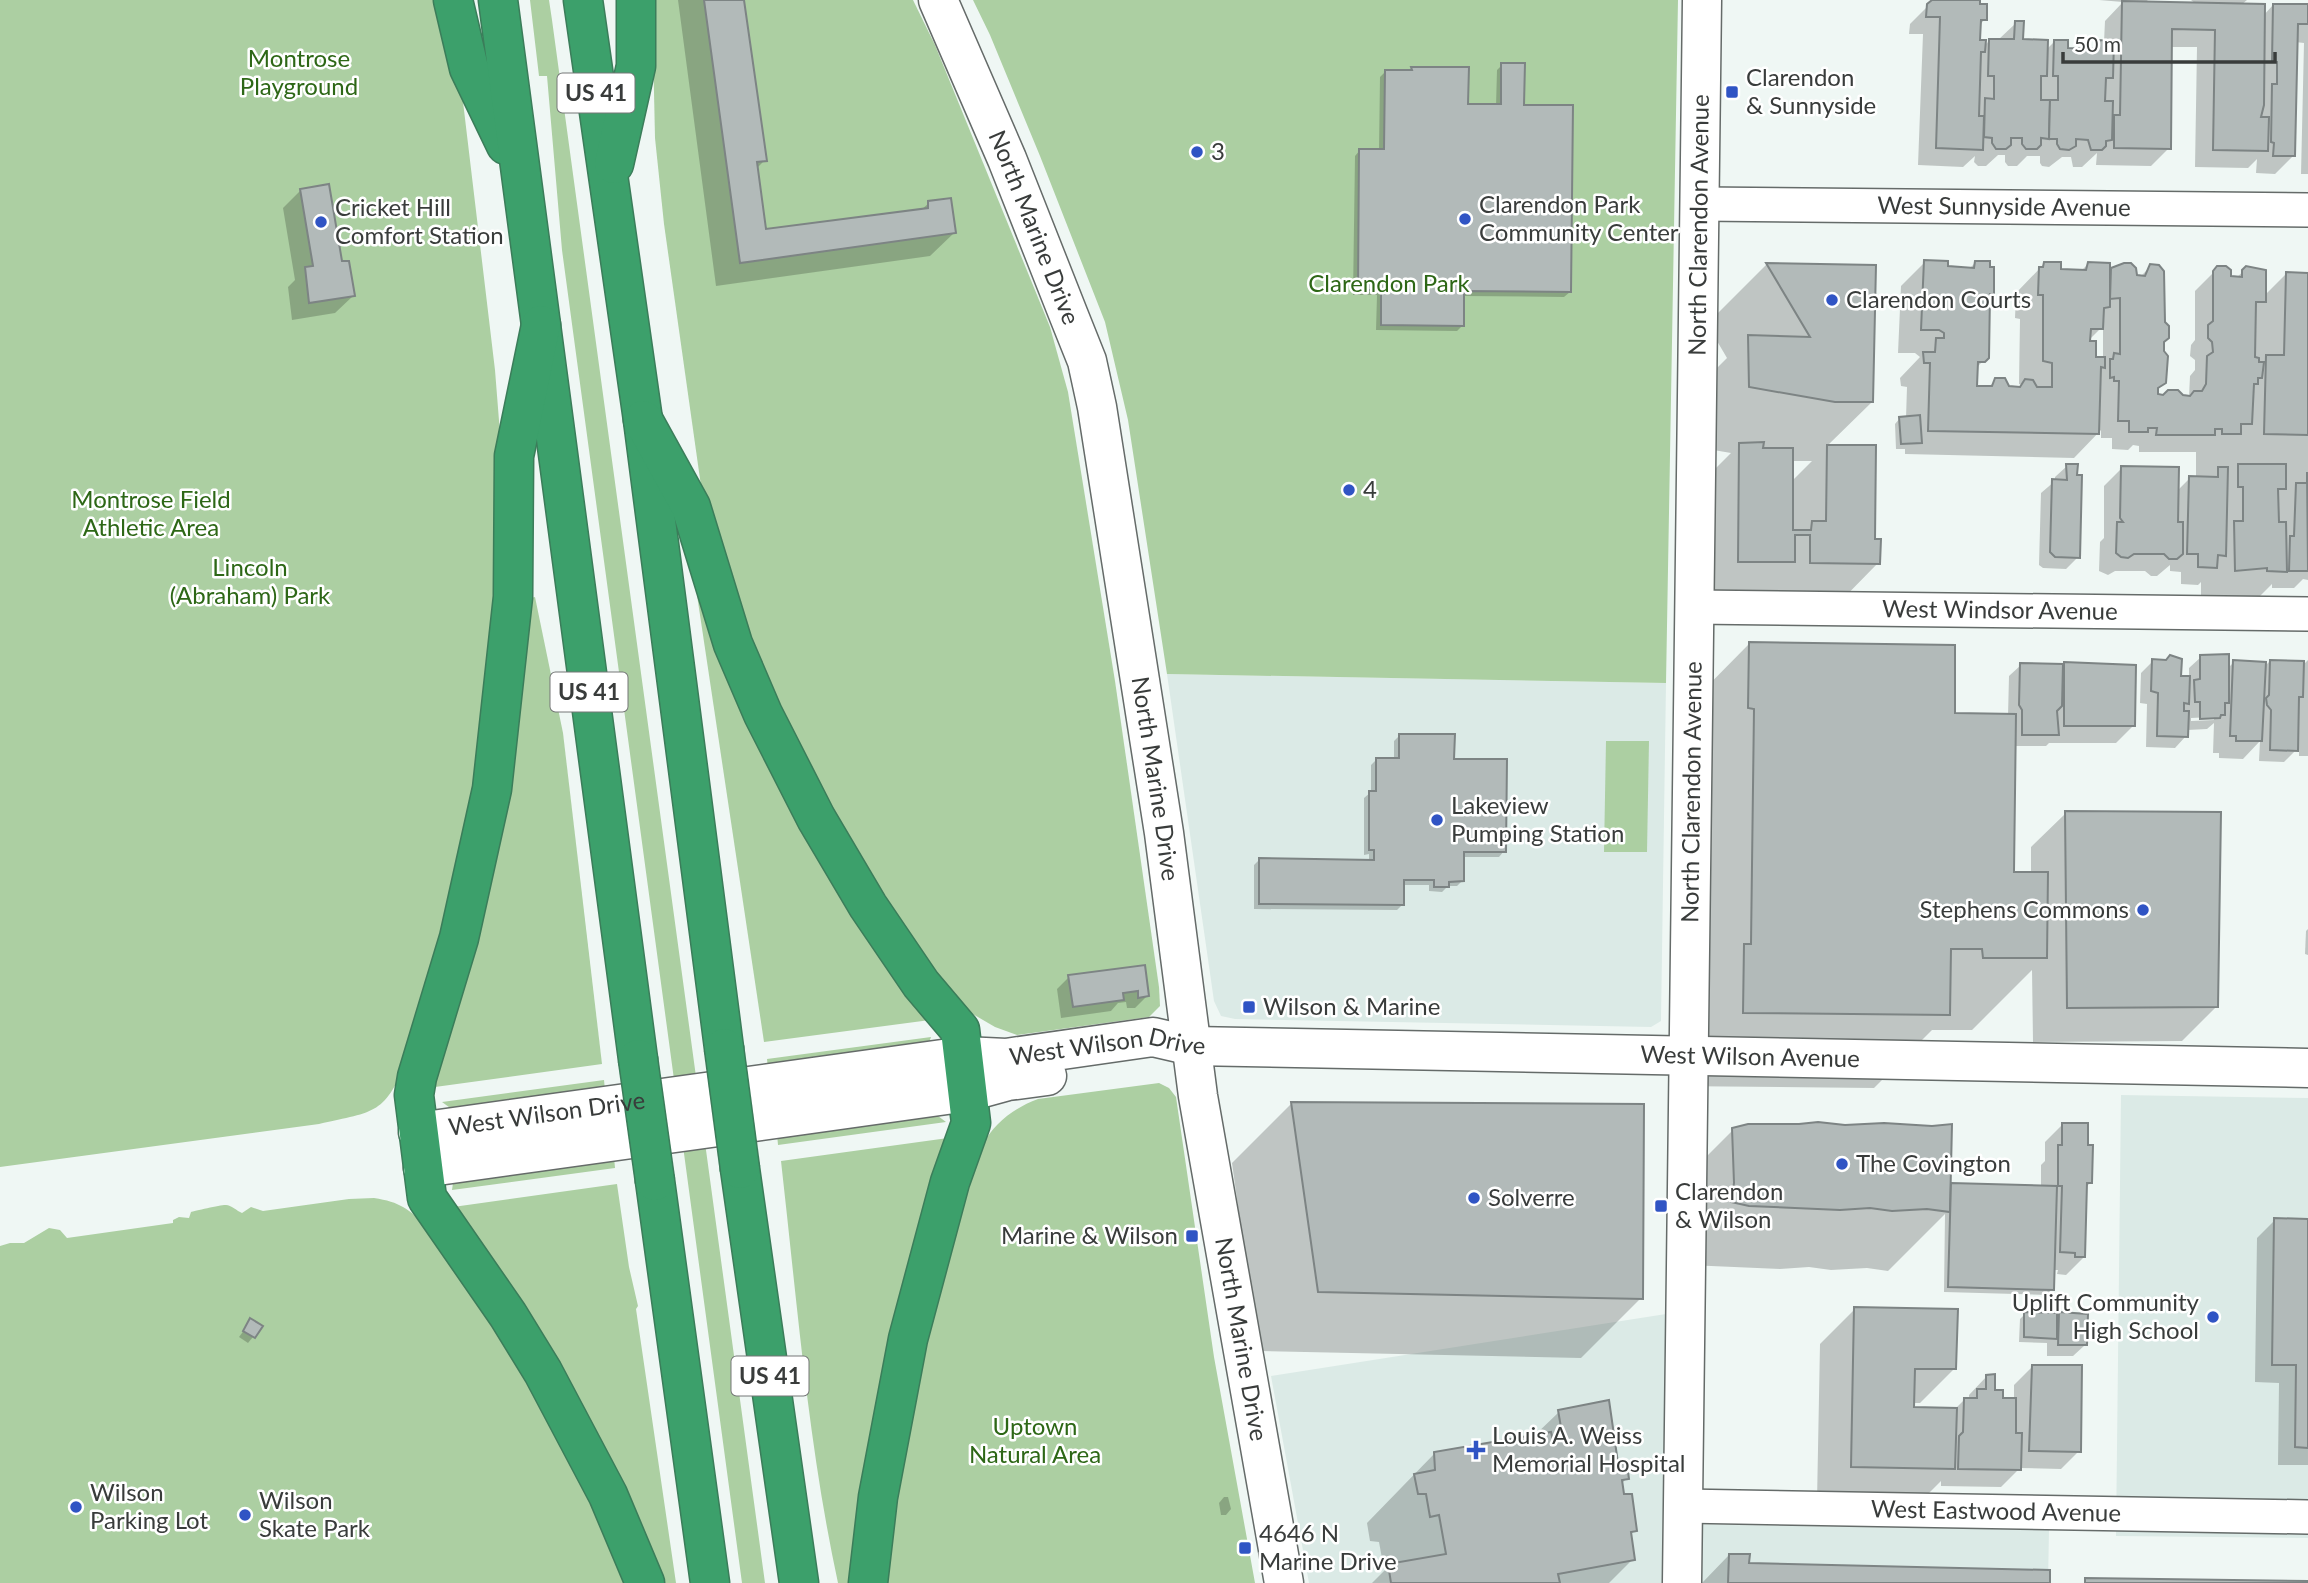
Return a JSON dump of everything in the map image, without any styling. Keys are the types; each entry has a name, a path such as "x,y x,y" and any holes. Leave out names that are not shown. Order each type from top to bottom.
{"highway":[{"path":"453,0 469,68 520,175"},
{"name":"US 41","path":"498,0 710,1583"},
{"name":"US 41","path":"583,0 643,420 740,1168 799,1583"},
{"path":"608,187 636,66 636,0"},
{"path":"541,325 514,456 513,597 492,789 459,939 417,1077 414,1095 427,1198 523,1338 591,1459 645,1583"},
{"path":"643,420 691,507 733,644 763,714 816,818 868,905 921,984 960,1030 971,1123 950,1181 908,1339 878,1497 868,1583"}],"street":[{"name":"North Marine Drive","path":"938,0 1007,159 1087,361 1099,418 1164,833 1198,1096 1284,1583"},
{"name":"North Clarendon Avenue","path":"1682,1583 1702,0"},
{"name":"West Sunnyside Avenue","path":"1700,204 2308,210"},
{"name":"West Windsor Avenue","path":"1694,607 2308,614"},
{"name":"West Wilson Avenue","path":"1192,1046 2308,1068"},
{"name":"West Wilson Drive","path":"420,1150 966,1074 1008,1081 1156,1061 1192,1046"},
{"name":"West Eastwood Avenue","path":"1683,1506 2308,1517"}],"shaded area":[{"path":"1167,674 1666,683 1661,1021 1651,1027 1235,1019 1221,1016 1214,1001"},
{"name":"Uplift Community High School","path":"2121,1095 2308,1098 2308,1538 2116,1536"},
{"name":"Louis A. Weiss Memorial Hospital","path":"1666,1314 1667,1524 2049,1530 2048,1583 1309,1583 1271,1376"}],"green space":[{"name":"Lincoln (Abraham) Park","path":"0,0 442,0 461,85 495,370 501,446 498,617 464,852 408,1057 385,1100 354,1116 319,1124 0,1167"},
{"path":"530,0 549,0 552,20 765,1583 742,1583 562,250 547,76 539,76"},
{"path":"652,0 913,0 935,45 1050,327 1068,392 1115,681 1159,987 1160,1006 1149,1017 1017,1035 995,1027 971,1013 945,987 884,900 833,814 750,643 702,493 664,224 655,138"},
{"name":"Clarendon Park","path":"973,0 1678,0 1666,683 1167,674 1128,420 1105,322 1040,156"},
{"path":"703,594 930,1020 764,1042 697,595"},
{"path":"535,597 563,733 602,1064 435,1087 433,1079 527,599"},
{"path":"1606,741 1649,741 1647,852 1604,852"},
{"path":"931,1037 929,1043 768,1069 767,1059"},
{"path":"604,1080 605,1090 453,1110 442,1102"},
{"name":"Uptown Natural Area","path":"1159,1083 1169,1088 1176,1097 1214,1357 1255,1583 886,1583 904,1446 921,1355 971,1173 982,1146 992,1130 1006,1117 1038,1099"},
{"path":"934,1113 946,1122 778,1145 777,1134"},
{"path":"948,1138 858,1583 838,1583 811,1425 781,1161"},
{"path":"614,1157 615,1168 452,1190 453,1183"},
{"path":"617,1184 629,1267 638,1306 636,1309 676,1583 658,1583 453,1207"},
{"path":"374,1198 404,1207 427,1227 548,1410 629,1583 0,1583 0,1246 24,1243 49,1228 60,1230 67,1238 173,1223 173,1220 179,1217 189,1218 191,1212 224,1205 242,1213 251,1207 263,1211"}],"building":[{"path":"704,0 744,0 767,161 757,162 766,229 928,208 928,201 951,198 956,233 740,263"},
{"path":"1932,0 1980,0 1980,4 1987,4 1987,20 1981,20 1980,40 1986,40 1985,52 1981,52 1979,116 1984,116 1983,150 1936,148 1940,17 1926,17 1927,4"},
{"path":"2122,1 2265,4 2264,105 2261,117 2269,117 2268,151 2213,150 2215,30 2172,29 2171,149 2114,148 2114,115 2120,115"},
{"path":"2273,4 2308,4 2308,24 2298,24 2295,156 2273,156 2272,84 2277,84 2277,62 2272,62"},
{"path":"2015,21 2024,21 2023,39 2048,40 2047,76 2041,76 2041,100 2050,100 2049,139 2041,138 2041,145 2037,149 2026,149 2022,138 2011,138 2011,145 2006,149 1996,149 1992,138 1984,137 1985,98 1994,99 1994,76 1988,76 1989,39 2014,39"},
{"path":"2054,40 2068,40 2068,48 2098,49 2098,40 2114,41 2113,78 2106,78 2105,101 2113,101 2112,140 2106,141 2102,150 2091,150 2088,140 2076,139 2076,146 2069,150 2060,149 2057,139 2049,139 2050,100 2058,100 2058,76 2053,76"},
{"name":"Clarendon Park Community Center","path":"1501,63 1525,63 1524,105 1573,105 1571,292 1464,291 1464,326 1381,325 1381,290 1358,290 1359,149 1384,149 1385,70 1469,67 1468,104 1501,104"},
{"name":"Cricket Hill Comfort Station","path":"329,184 342,261 349,261 355,296 309,303 305,267 313,266 300,189"},
{"path":"1924,260 1948,261 1948,266 1974,268 1975,261 1990,261 1990,267 1994,267 1994,294 1990,294 1989,358 1985,362 1978,362 1977,386 1992,386 1995,378 2005,378 2009,386 2020,387 2025,379 2033,380 2037,387 2052,387 2052,363 2043,361 2043,295 2038,295 2039,267 2043,267 2044,262 2061,262 2061,269 2086,270 2088,262 2110,263 2110,307 2104,308 2103,329 2091,329 2090,341 2096,341 2096,357 2105,357 2105,368 2101,367 2099,434 1928,431 1930,363 1924,363 1923,352 1935,352 1936,338 1944,338 1944,333 1939,330 1921,330"},
{"name":"Clarendon Courts","path":"1766,263 1876,265 1873,402 1835,402 1749,387 1748,335 1810,337"},
{"path":"2131,263 2136,268 2137,275 2145,276 2150,264 2159,265 2164,271 2165,322 2169,326 2169,338 2164,342 2164,351 2168,356 2166,383 2158,388 2158,394 2163,395 2168,390 2178,390 2183,395 2190,396 2194,391 2202,391 2206,384 2207,356 2213,352 2212,342 2208,338 2208,325 2213,321 2213,271 2217,266 2226,266 2231,270 2231,276 2242,277 2242,270 2246,266 2266,270 2266,302 2256,302 2255,357 2259,358 2259,362 2264,362 2262,378 2258,378 2258,384 2254,384 2252,424 2241,424 2241,434 2222,434 2222,429 2215,429 2215,435 2156,435 2157,428 2148,428 2148,432 2129,432 2129,421 2118,421 2119,381 2114,381 2114,377 2110,378 2110,359 2113,359 2114,353 2120,354 2120,298 2110,299 2111,268"},
{"path":"2286,272 2308,273 2308,435 2264,434 2266,355 2284,355"},
{"path":"1920,415 1922,443 1901,444 1899,417"},
{"path":"1764,442 1763,448 1793,448 1793,530 1811,530 1812,521 1826,521 1827,445 1876,445 1875,539 1881,539 1880,564 1810,563 1810,535 1795,535 1795,562 1738,562 1739,443"},
{"path":"2066,464 2078,464 2077,475 2082,475 2080,558 2055,557 2050,552 2052,479 2067,480"},
{"path":"2238,464 2286,464 2286,489 2278,489 2279,522 2286,522 2287,572 2267,571 2267,568 2235,571 2234,521 2243,521 2243,487 2238,487"},
{"path":"2121,466 2179,467 2178,522 2183,522 2183,554 2177,559 2169,559 2164,554 2134,554 2128,558 2116,553 2117,522 2123,522 2120,518"},
{"path":"2218,467 2228,467 2226,556 2218,555 2217,568 2198,567 2198,554 2187,554 2189,476 2218,477"},
{"path":"2307,472 2308,571 2289,571 2290,536 2294,536 2296,483 2307,483"},
{"path":"1749,642 1955,645 1955,713 2016,714 2014,872 2048,872 2047,958 1983,958 1982,949 1951,949 1950,1015 1743,1013 1744,944 1751,944 1754,709 1748,708"},
{"path":"2229,654 2229,703 2225,703 2225,715 2220,718 2200,719 2200,702 2195,702 2194,680 2200,679 2200,655"},
{"path":"2170,655 2182,659 2181,676 2190,676 2189,704 2184,703 2184,711 2189,711 2188,737 2157,736 2158,693 2151,691 2152,659 2166,660"},
{"path":"2233,660 2266,662 2262,741 2236,741 2236,736 2230,736"},
{"path":"2270,660 2304,661 2303,697 2299,697 2298,751 2270,750 2271,710 2266,698 2269,695"},
{"path":"2064,662 2136,665 2135,726 2064,726"},
{"path":"2020,663 2063,664 2062,706 2057,711 2059,735 2022,735 2022,710 2019,705"},
{"name":"Lakeview Pumping Station","path":"1399,734 1455,734 1454,759 1507,759 1506,852 1464,852 1464,881 1449,882 1449,887 1434,887 1434,880 1404,880 1404,905 1259,904 1259,858 1374,860 1374,850 1369,850 1369,791 1376,791 1376,758 1399,758"},
{"name":"Stephens Commons","path":"2065,811 2221,812 2218,1007 2067,1008"},
{"path":"1145,965 1149,996 1138,998 1138,991 1123,993 1124,1000 1073,1007 1068,975"},
{"name":"Solverre","path":"1291,1102 1644,1104 1643,1299 1318,1292"},
{"name":"The Covington","path":"1818,1122 1845,1125 1952,1124 1950,1212 1927,1209 1892,1211 1870,1208 1840,1210 1749,1206 1731,1202 1734,1183 1732,1128 1748,1124"},
{"path":"2062,1123 2088,1123 2088,1145 2093,1145 2092,1183 2087,1183 2085,1257 2060,1252 2062,1186 2058,1186 2058,1145 2062,1145"},
{"path":"1951,1183 2057,1186 2054,1290 1948,1287"},
{"path":"2274,1218 2308,1219 2308,1448 2295,1447 2296,1365 2272,1365"},
{"path":"1854,1307 1958,1309 1956,1369 1915,1369 1914,1407 1957,1408 1955,1469 1851,1467"},
{"path":"2024,1312 2057,1313 2057,1339 2024,1337"},
{"path":"2059,1312 2088,1314 2087,1345 2058,1345"},
{"path":"250,1318 263,1326 255,1338 243,1331"},
{"path":"2032,1365 2082,1365 2081,1452 2029,1451"},
{"path":"1995,1374 1995,1390 2003,1390 2003,1398 2016,1398 2016,1433 2022,1433 2021,1470 1958,1469 1964,1398 1977,1398 1977,1389 1986,1389 1986,1375"},
{"path":"1609,1400 1618,1463 1627,1464 1629,1479 1622,1480 1624,1494 1632,1494 1637,1531 1631,1532 1635,1560 1558,1574 1560,1583 1391,1583 1388,1564 1446,1554 1439,1515 1430,1517 1426,1494 1418,1494 1414,1474 1435,1470 1434,1452 1551,1432 1553,1441 1563,1439 1558,1410"},
{"path":"1729,1554 1750,1554 1749,1563 2050,1570 2050,1583 1728,1583"},
{"path":"2085,1578 2308,1581 2308,1583 2085,1583"}],"place":[{"name":"Clarendon & Sunnyside","path":"1732,92"},
{"name":"3","path":"1197,152"},
{"name":"Clarendon Park Community Center","path":"1465,219"},
{"name":"Cricket Hill Comfort Station","path":"321,222"},
{"name":"Clarendon Courts","path":"1832,300"},
{"name":"4","path":"1349,490"},
{"name":"Lakeview Pumping Station","path":"1437,820"},
{"name":"Stephens Commons","path":"2143,910"},
{"name":"Wilson & Marine","path":"1249,1007"},
{"name":"The Covington","path":"1842,1164"},
{"name":"Solverre","path":"1474,1198"},
{"name":"Clarendon & Wilson","path":"1661,1206"},
{"name":"Marine & Wilson","path":"1192,1236"},
{"name":"Uplift Community High School","path":"2213,1317"},
{"name":"Louis A. Weiss Memorial Hospital","path":"1476,1450"},
{"name":"Wilson Parking Lot","path":"76,1507"},
{"name":"Wilson Skate Park","path":"245,1515"},
{"name":"4646 N Marine Drive","path":"1245,1548"}],"park label":[{"name":"Montrose Playground","path":"299,73"},
{"name":"Montrose Field Athletic Area","path":"151,514"}]}
